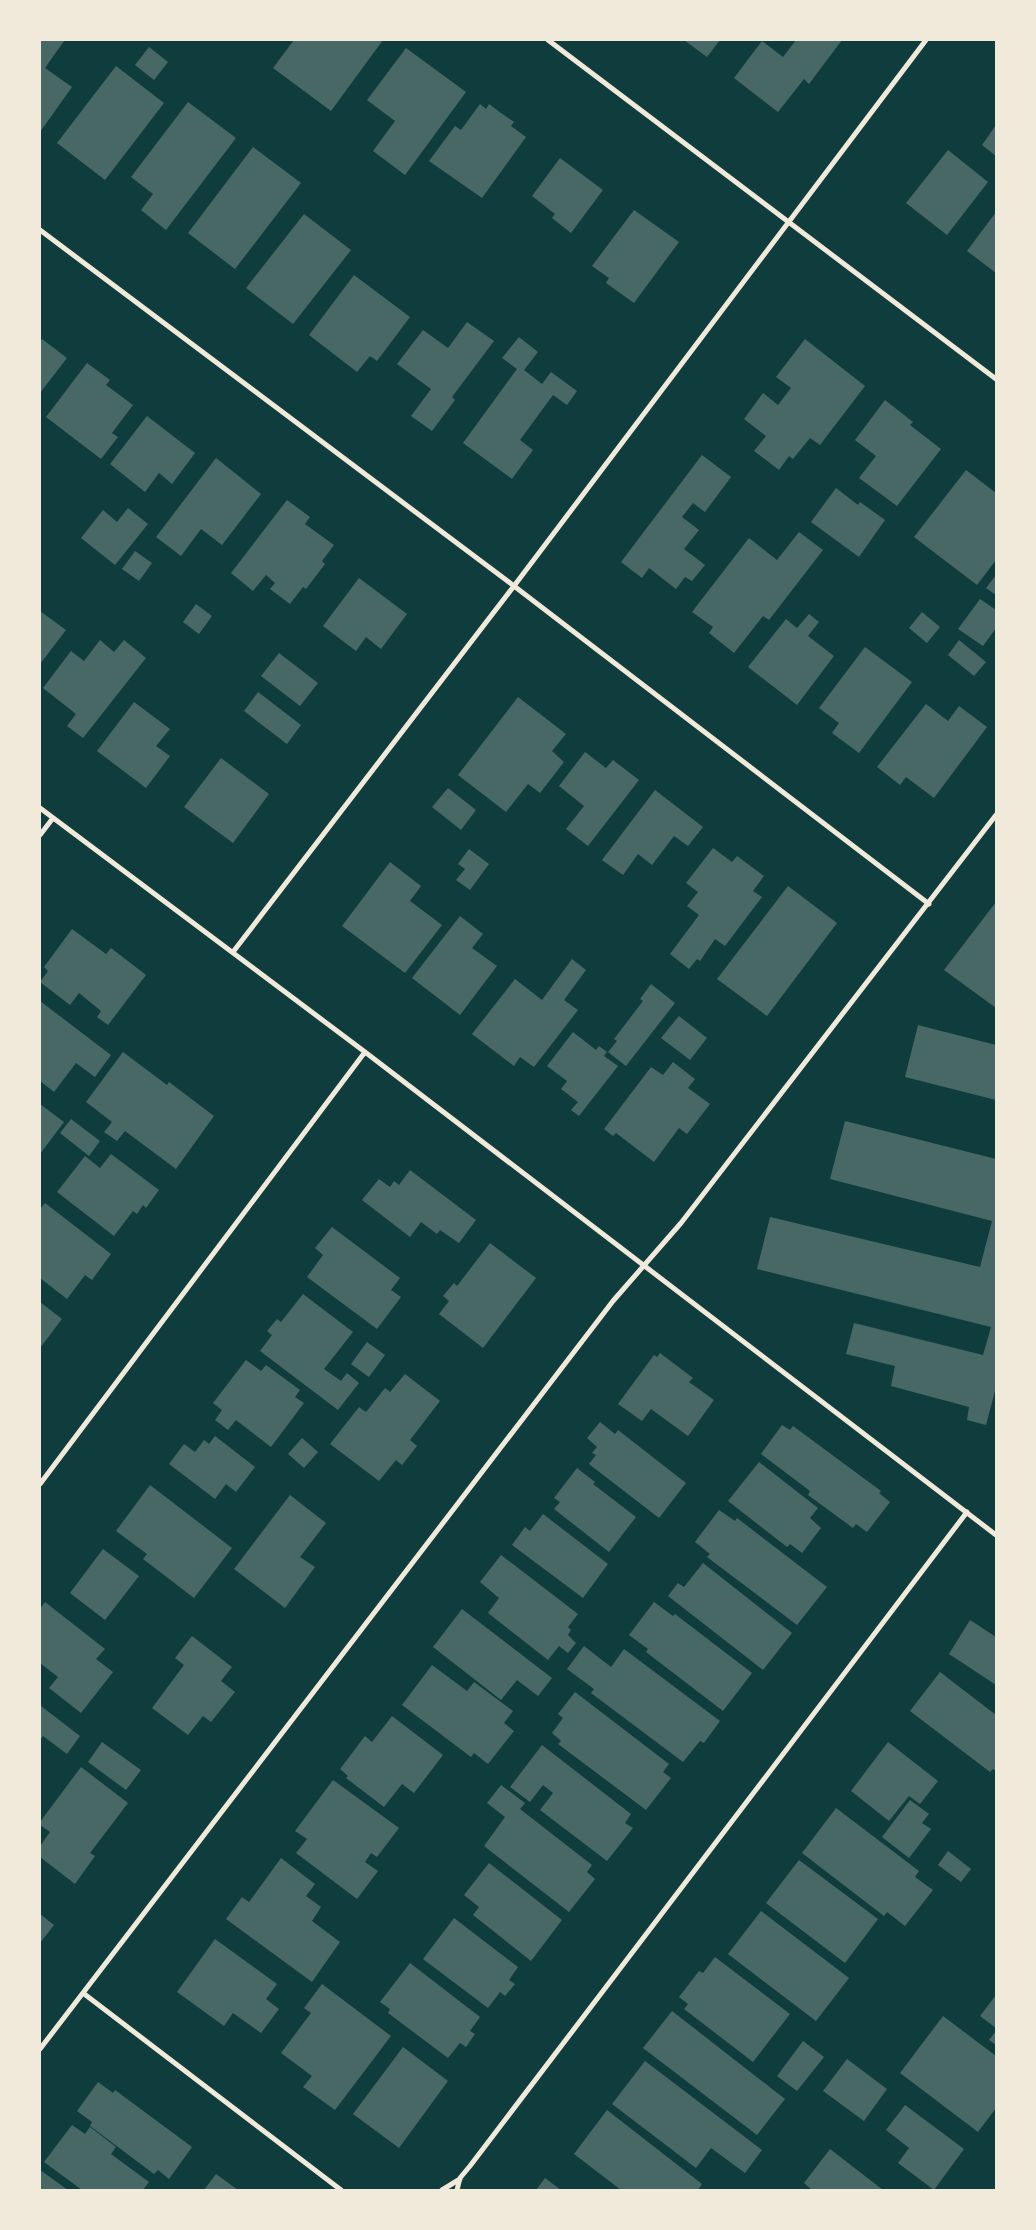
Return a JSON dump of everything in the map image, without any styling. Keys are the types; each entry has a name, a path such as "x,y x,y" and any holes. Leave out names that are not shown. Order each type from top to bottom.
{"street":[{"path":"548,40 996,379"},
{"path":"233,952 514,586 926,40"},
{"path":"40,230 514,586 929,904"},
{"path":"40,808 365,1052 996,1535"},
{"path":"40,2049 613,1301 681,1223 996,815"},
{"path":"40,835 53,818"},
{"path":"40,1484 365,1052"},
{"path":"442,2190 460,2178 967,1512"},
{"path":"82,1993 342,2190"},
{"path":"457,2190 460,2178"}],"building":[{"path":"40,40 64,41 45,68 72,87 40,132"},
{"path":"294,40 383,40 331,111 273,68"},
{"path":"684,40 720,40 707,57"},
{"path":"796,40 842,40 809,84 804,79 778,112 734,78 762,41 783,57"},
{"path":"149,47 168,62 154,80 135,65"},
{"path":"406,48 466,92 405,175 373,151 395,121 367,100"},
{"path":"116,66 164,103 105,180 57,143"},
{"path":"188,102 236,138 166,230 141,210 153,194 131,177"},
{"path":"480,104 486,109 489,104 514,122 511,126 526,137 482,198 429,161 455,126 461,130"},
{"path":"996,125 996,156 982,145"},
{"path":"253,147 301,183 235,269 188,233"},
{"path":"948,150 988,182 947,235 906,203"},
{"path":"560,158 603,190 571,233 552,218 555,214 532,196"},
{"path":"634,210 679,242 634,303 606,283 609,278 592,266"},
{"path":"996,212 996,273 967,251"},
{"path":"304,214 351,250 293,324 246,288"},
{"path":"354,275 410,317 377,361 370,356 357,372 309,335"},
{"path":"467,322 494,341 452,397 455,400 432,431 411,416 431,389 397,364 423,330 448,348"},
{"path":"519,337 538,352 524,370 542,384 551,372 577,391 567,405 553,395 520,440 533,450 512,479 463,443 517,369 502,358"},
{"path":"42,339 67,358 40,393 40,342"},
{"path":"805,339 865,386 820,445 810,438 793,459 789,456 779,470 754,451 766,436 744,419 763,393 778,405 791,388 776,377"},
{"path":"87,363 110,380 106,385 133,405 112,433 118,437 101,459 46,417"},
{"path":"885,400 913,422 910,425 941,449 897,506 859,478 876,456 855,440"},
{"path":"147,416 195,453 172,484 159,473 145,492 110,464"},
{"path":"702,455 731,477 705,512 693,503 682,517 699,530 684,549 705,565 692,581 685,577 676,589 649,568 642,578 621,562"},
{"path":"216,458 261,494 222,545 201,529 181,556 156,537"},
{"path":"966,470 996,493 996,560 977,585 914,537"},
{"path":"836,488 858,505 860,502 885,520 859,557 811,522"},
{"path":"287,500 310,517 305,524 334,545 322,561 325,564 306,589 303,587 290,604 270,589 275,583 266,575 253,591 231,573"},
{"path":"128,508 148,524 115,565 81,538 103,510 117,522"},
{"path":"799,532 823,550 769,620 763,616 734,653 709,633 713,627 692,612 749,538 777,560"},
{"path":"135,551 152,563 139,581 122,569"},
{"path":"996,575 996,595 986,588"},
{"path":"359,578 407,614 381,649 366,637 356,651 323,626"},
{"path":"980,599 996,610 996,628 983,646 958,629"},
{"path":"196,604 212,616 199,634 183,622"},
{"path":"40,611 66,630 40,664"},
{"path":"922,612 940,627 927,643 909,628"},
{"path":"809,614 819,622 808,636 834,656 797,705 748,667 786,619 797,628"},
{"path":"100,640 114,652 124,640 146,658 83,738 67,726 76,714 43,688 71,651 84,661"},
{"path":"959,640 986,662 974,676 948,655"},
{"path":"865,647 912,682 859,753 832,733 839,723 819,708"},
{"path":"279,653 318,683 300,706 261,676"},
{"path":"258,692 301,725 287,744 244,711"},
{"path":"518,697 566,734 552,751 564,762 540,793 528,784 506,812 458,775"},
{"path":"134,702 170,729 156,746 170,756 146,788 97,751"},
{"path":"926,704 948,721 959,706 987,727 934,798 906,777 900,785 877,767"},
{"path":"585,752 606,768 613,760 639,780 588,846 566,829 584,806 559,786"},
{"path":"221,758 269,794 233,843 184,807"},
{"path":"448,788 476,810 461,830 432,807"},
{"path":"655,790 703,827 688,846 674,836 652,865 638,854 623,875 602,860"},
{"path":"713,848 732,862 737,856 764,876 753,891 762,897 725,946 715,939 700,961 697,959 689,969 670,954 699,915 687,906 698,892 686,883"},
{"path":"469,849 489,864 470,890 456,880 465,869 458,864"},
{"path":"390,862 421,886 410,901 442,925 405,973 342,926"},
{"path":"788,886 837,923 767,1016 717,979"},
{"path":"996,902 996,1008 944,970"},
{"path":"460,916 483,934 472,948 497,966 460,1015 412,978"},
{"path":"72,929 106,954 111,948 146,975 108,1025 97,1017 101,1011 79,993 70,1005 40,982 48,971 44,967"},
{"path":"572,959 586,970 564,1000 578,1010 534,1067 520,1057 514,1066 472,1034 515,979 542,1000"},
{"path":"651,984 675,1003 626,1066 608,1052 617,1041 614,1039 643,1001 640,999"},
{"path":"40,1001 111,1055 95,1077 76,1063 54,1092 40,1081"},
{"path":"679,1016 707,1038 690,1060 661,1038"},
{"path":"918,1025 996,1045 996,1100 905,1077"},
{"path":"573,1032 596,1050 599,1046 607,1052 604,1056 618,1066 579,1116 571,1110 578,1102 561,1089 567,1081 547,1066"},
{"path":"123,1052 167,1085 169,1082 214,1116 176,1169 125,1131 117,1141 104,1132 112,1122 86,1102"},
{"path":"673,1062 695,1079 688,1088 710,1104 687,1134 679,1128 654,1162 616,1133 613,1136 604,1129 651,1067 663,1075"},
{"path":"40,1104 64,1122 40,1154"},
{"path":"71,1119 100,1141 89,1156 60,1133"},
{"path":"845,1121 996,1159 996,1387 986,1425 967,1420 969,1407 891,1386 895,1366 846,1354 854,1323 983,1355 991,1327 757,1269 770,1217 980,1267 992,1221 830,1179"},
{"path":"111,1154 159,1190 146,1208 143,1205 137,1214 133,1211 114,1236 57,1192 85,1156 100,1168"},
{"path":"410,1170 476,1220 459,1243 440,1230 437,1234 421,1222 410,1237 362,1200 379,1179 390,1187 394,1181 399,1185"},
{"path":"45,1203 111,1254 92,1280 85,1275 67,1299 40,1278 40,1209"},
{"path":"332,1227 400,1278 391,1290 401,1297 377,1329 307,1277 323,1255 315,1248"},
{"path":"490,1243 536,1278 483,1348 439,1314 449,1301 443,1296 454,1283 457,1286"},
{"path":"303,1294 353,1332 324,1369 341,1381 347,1373 359,1383 338,1410 260,1351 272,1335 267,1331 277,1319 281,1322"},
{"path":"40,1302 62,1319 40,1348"},
{"path":"367,1342 385,1355 369,1377 351,1364"},
{"path":"660,1353 693,1378 689,1382 714,1400 688,1436 651,1409 642,1421 618,1404 654,1355 657,1357"},
{"path":"246,1360 261,1371 266,1365 300,1390 295,1397 304,1403 271,1447 236,1420 228,1430 215,1420 222,1410 213,1403"},
{"path":"405,1374 440,1401 410,1440 417,1446 402,1465 396,1460 379,1481 330,1444 359,1407 366,1412 385,1388 390,1392"},
{"path":"600,1422 615,1434 618,1430 686,1483 659,1518 589,1464 596,1455 592,1453 597,1447 587,1438"},
{"path":"782,1425 790,1430 793,1426 881,1491 879,1493 890,1502 867,1532 856,1524 853,1528 808,1495 810,1491 761,1454"},
{"path":"215,1436 255,1467 236,1492 226,1484 215,1499 169,1464 184,1444 195,1452 204,1440 209,1444"},
{"path":"302,1438 318,1452 304,1468 288,1454"},
{"path":"759,1462 818,1508 810,1518 821,1528 802,1553 790,1544 787,1547 728,1501"},
{"path":"577,1468 595,1482 593,1484 636,1517 609,1552 554,1509 560,1502 554,1498"},
{"path":"150,1485 232,1548 194,1598 143,1559 147,1554 116,1531"},
{"path":"290,1495 326,1523 300,1557 315,1567 285,1608 234,1569"},
{"path":"719,1510 735,1521 737,1518 827,1587 797,1625 707,1557 710,1554 695,1542"},
{"path":"543,1514 608,1564 583,1598 512,1545 525,1527 530,1531"},
{"path":"103,1549 139,1576 105,1620 70,1593"},
{"path":"501,1555 578,1614 568,1627 571,1630 568,1635 576,1643 568,1653 559,1646 548,1660 488,1613 499,1598 480,1582"},
{"path":"703,1563 792,1633 763,1670 668,1596 678,1583 684,1587"},
{"path":"45,1602 105,1649 96,1659 113,1672 81,1713 49,1688 58,1677 40,1663 40,1609"},
{"path":"654,1602 673,1616 675,1614 752,1673 723,1711 646,1652 648,1649 629,1635"},
{"path":"462,1609 552,1678 538,1696 517,1680 501,1700 433,1647"},
{"path":"970,1620 996,1637 996,1685 949,1654"},
{"path":"192,1636 232,1667 221,1681 235,1692 211,1722 203,1716 188,1735 152,1708 184,1665 175,1658"},
{"path":"584,1646 611,1667 624,1649 720,1721 704,1743 700,1741 683,1762 591,1693 594,1689 567,1669"},
{"path":"432,1665 467,1691 474,1682 513,1711 504,1723 514,1731 488,1764 474,1753 471,1757 402,1705"},
{"path":"940,1672 996,1715 996,1771 993,1769 990,1772 910,1711"},
{"path":"575,1692 669,1764 663,1772 671,1778 646,1810 558,1744 561,1741 552,1733 563,1718 558,1714"},
{"path":"41,1706 80,1736 67,1754 43,1736 40,1740"},
{"path":"392,1716 443,1755 414,1793 402,1784 384,1807 346,1778 348,1776 340,1769 365,1736 372,1742"},
{"path":"102,1742 141,1770 126,1790 88,1762"},
{"path":"888,1742 938,1781 920,1804 909,1796 889,1821 851,1791"},
{"path":"542,1745 631,1814 625,1823 633,1828 607,1861 540,1810 553,1793 543,1785 530,1802 510,1787"},
{"path":"81,1767 128,1803 90,1853 95,1856 75,1884 40,1857 40,1846 50,1832 40,1825 40,1822"},
{"path":"333,1780 399,1828 377,1857 371,1853 365,1862 378,1871 357,1899 296,1853 307,1839 295,1831"},
{"path":"501,1785 525,1803 520,1809 592,1865 587,1872 595,1879 569,1912 484,1846 505,1817 487,1803"},
{"path":"910,1800 929,1814 922,1823 931,1829 909,1858 882,1837"},
{"path":"836,1808 919,1871 915,1877 933,1890 905,1926 887,1912 884,1916 802,1853"},
{"path":"948,1851 971,1869 961,1882 938,1865"},
{"path":"281,1858 315,1884 306,1896 321,1907 312,1921 340,1942 312,1982 226,1919 242,1897 249,1902"},
{"path":"799,1860 878,1919 845,1963 766,1903"},
{"path":"489,1863 562,1920 531,1961 473,1915 479,1907 464,1895"},
{"path":"761,1911 849,1978 816,2021 728,1954"},
{"path":"40,1914 54,1925 40,1943"},
{"path":"454,1918 518,1967 509,1980 515,1984 505,1996 500,1992 488,2008 423,1959"},
{"path":"215,1939 277,1984 266,1999 279,2009 261,2033 233,2013 224,2026 177,1992"},
{"path":"715,1957 790,2014 753,2062 684,2009 688,2004 679,1997 699,1971 703,1973"},
{"path":"410,1963 480,2017 470,2031 475,2034 466,2047 460,2043 448,2058 388,2013 390,2009 380,2002"},
{"path":"322,1984 391,2036 335,2110 303,2087 312,2076 281,2053 311,2013 304,2008"},
{"path":"996,1995 996,2028 980,2016"},
{"path":"672,2011 785,2099 757,2135 643,2048"},
{"path":"943,2016 996,2056 996,2108 978,2132 900,2073"},
{"path":"996,2031 996,2045 989,2040"},
{"path":"803,2041 824,2057 797,2091 777,2076"},
{"path":"403,2047 448,2081 399,2148 353,2114"},
{"path":"847,2059 887,2089 864,2121 823,2091"},
{"path":"645,2061 762,2150 745,2173 711,2148 696,2168 612,2104"},
{"path":"98,2082 113,2093 115,2090 192,2147 169,2179 158,2170 154,2174 90,2126 92,2122 77,2111"},
{"path":"905,2105 964,2149 934,2190 898,2163 909,2148 886,2130"},
{"path":"607,2110 702,2184 698,2190 621,2190 574,2154"},
{"path":"72,2125 85,2134 90,2127 116,2147 111,2154 149,2182 143,2190 82,2190 44,2162"},
{"path":"830,2149 883,2190 812,2190 804,2183"},
{"path":"40,2170 68,2190 40,2190"},
{"path":"216,2174 238,2190 204,2190"},
{"path":"545,2178 561,2190 536,2190"}]}
